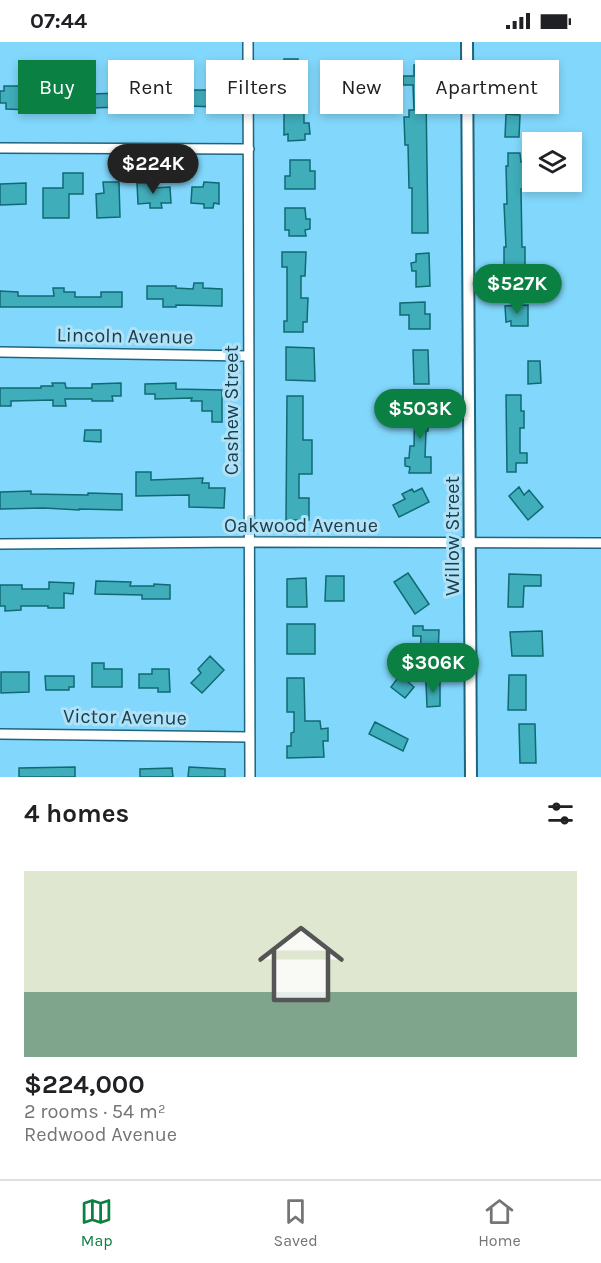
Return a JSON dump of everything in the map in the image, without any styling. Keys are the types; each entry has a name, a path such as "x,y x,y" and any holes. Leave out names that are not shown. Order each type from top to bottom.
{"street":[{"name":"Cashew Street","path":"248,42 250,777"},
{"name":"Willow Street","path":"468,42 471,777"},
{"path":"0,148 249,149"},
{"name":"Lincoln Avenue","path":"0,352 249,356"},
{"name":"Oakwood Avenue","path":"0,544 601,543"},
{"name":"Victor Avenue","path":"0,734 250,737"}],"building":[{"path":"415,65 415,114 426,114 428,233 412,233 412,188 409,188 408,145 405,145 404,117 409,117 409,110 414,110 413,85 403,85 403,76 414,76"},
{"path":"4,86 18,86 18,110 6,109 6,103 0,103 0,91 4,91"},
{"path":"194,90 206,90 206,107 194,106"},
{"path":"108,93 108,107 96,108 96,94"},
{"path":"284,114 304,114 304,123 309,123 310,134 305,134 305,140 288,141 288,134 284,135"},
{"path":"506,114 520,115 519,137 505,137"},
{"path":"508,153 520,153 525,286 504,286 504,247 506,247 504,204 507,204 506,166 508,166"},
{"path":"290,160 310,160 310,171 315,171 315,189 285,189 285,176 290,176"},
{"path":"63,173 83,173 83,194 69,194 69,218 43,218 43,188 63,188"},
{"path":"103,182 119,182 120,217 97,218 96,194 104,193"},
{"path":"204,182 219,183 219,204 214,203 213,208 204,208 204,204 191,203 192,187 203,187"},
{"path":"26,183 26,204 0,205 0,184"},
{"path":"137,183 153,183 153,188 170,187 171,203 161,203 162,208 150,208 150,203 138,204"},
{"path":"285,208 305,208 306,219 310,219 310,229 305,230 306,236 289,236 289,230 285,230"},
{"path":"282,252 306,252 305,276 301,276 301,298 308,298 307,322 303,322 303,332 284,332 284,321 287,321 287,267 282,267"},
{"path":"429,253 430,286 416,287 416,271 412,271 411,263 416,262 416,254"},
{"path":"194,283 203,283 203,288 222,289 222,306 163,307 163,299 147,299 147,286 176,286 176,288 193,289"},
{"path":"53,288 64,288 64,292 75,292 75,297 101,297 101,292 122,292 122,307 0,307 0,291 18,292 18,296 54,296"},
{"path":"425,302 425,314 430,314 430,329 409,329 409,315 400,315 400,303"},
{"path":"528,305 528,326 511,326 511,321 506,322 505,306"},
{"path":"286,347 314,348 315,381 286,380"},
{"path":"413,350 428,350 429,384 414,384"},
{"path":"528,361 540,361 541,383 528,384"},
{"path":"52,383 65,383 66,388 92,388 92,384 121,383 121,396 112,396 113,401 65,399 66,406 53,406 53,400 11,401 11,406 0,406 0,388 41,388 41,386 53,386"},
{"path":"176,383 176,389 222,390 222,422 212,422 212,411 202,411 202,401 191,401 192,398 155,399 155,394 145,394 145,384"},
{"path":"506,395 521,395 521,411 524,411 524,428 520,428 520,453 527,453 527,463 516,463 516,472 507,472"},
{"path":"287,396 303,396 303,440 312,440 312,474 299,474 299,498 309,498 309,520 286,520"},
{"path":"415,399 429,400 425,457 431,457 431,473 409,473 410,467 405,466 405,458 409,458 410,446 414,446"},
{"path":"85,430 101,430 101,442 84,441"},
{"path":"136,472 151,472 151,480 203,478 202,483 209,483 209,488 225,488 224,508 189,507 189,495 136,496"},
{"path":"519,487 524,495 529,490 543,507 528,520 509,496"},
{"path":"422,488 429,502 399,517 393,505 405,499 402,494 412,489 414,492"},
{"path":"31,491 31,494 122,494 122,510 0,509 0,492"},
{"path":"408,573 429,604 415,614 394,582"},
{"path":"509,574 541,575 541,586 524,586 523,607 508,607"},
{"path":"326,576 344,576 344,601 325,601"},
{"path":"306,578 307,607 287,607 287,579"},
{"path":"96,581 131,582 130,586 170,585 170,599 142,599 142,595 95,594"},
{"path":"49,582 74,583 73,594 64,593 64,608 21,606 21,610 5,611 5,606 0,606 0,585 22,585 22,589 49,589"},
{"path":"287,624 315,624 315,654 287,654"},
{"path":"413,626 423,626 423,630 439,630 438,656 420,656 421,636 413,636"},
{"path":"542,631 543,656 512,656 510,632"},
{"path":"210,656 224,670 202,693 191,683 201,673 198,669"},
{"path":"92,663 104,663 104,669 122,669 122,687 92,687"},
{"path":"152,669 169,669 170,692 158,692 158,688 139,688 139,674 152,674"},
{"path":"1,672 29,672 29,692 1,693"},
{"path":"400,675 414,687 405,698 391,687"},
{"path":"509,675 526,675 526,710 508,710"},
{"path":"45,676 74,676 74,687 69,687 69,690 46,690"},
{"path":"287,678 304,678 305,721 320,721 321,729 328,728 328,741 323,741 324,757 287,758 287,746 291,746 291,733 294,732 294,712 287,712"},
{"path":"440,681 440,706 427,707 426,682"},
{"path":"375,722 408,739 403,751 369,734"},
{"path":"519,724 535,724 536,763 520,763"},
{"path":"75,767 75,777 19,777 19,768"},
{"path":"189,767 225,769 225,777 188,777"},
{"path":"172,768 173,777 140,777 140,769"}]}
